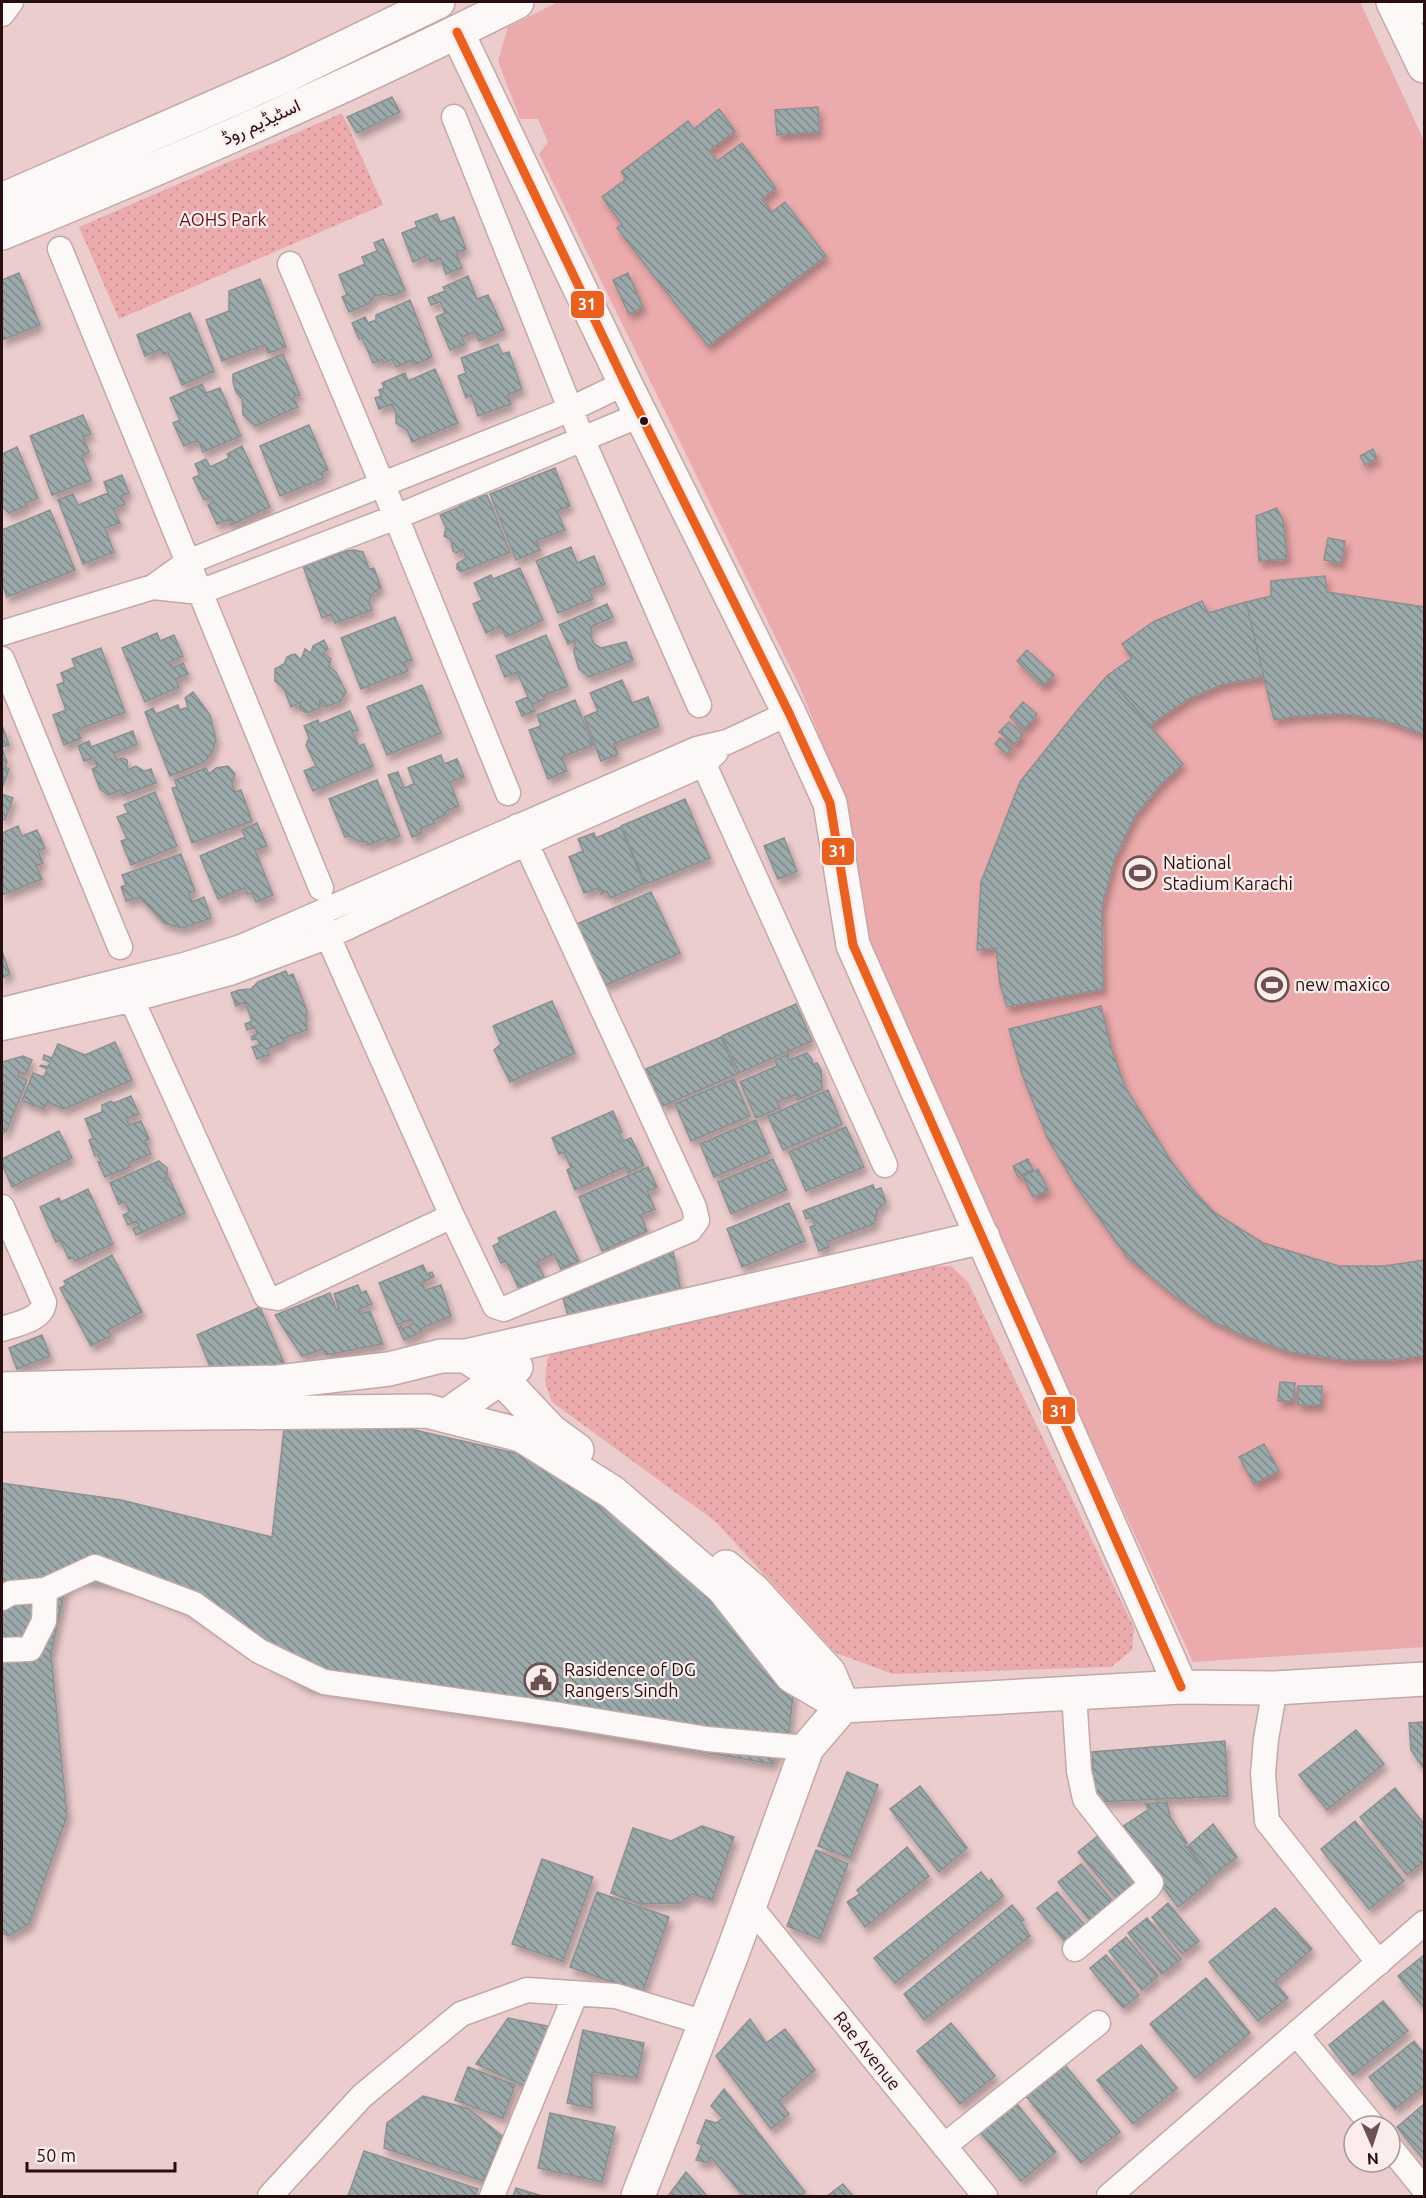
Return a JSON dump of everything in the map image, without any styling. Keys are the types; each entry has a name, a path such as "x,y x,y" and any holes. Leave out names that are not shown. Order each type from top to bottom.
{"main road":[{"name":"اسٹیڈیم روڈ","path":"2,200 285,76 438,2"},
{"name":"اسٹیڈیم روڈ","path":"2,233 161,168 457,32 517,2"},
{"path":"1393,2 1425,66"},
{"path":"1422,2 1425,6"},
{"path":"457,32 640,415 789,713 830,803 854,945 1181,1687"},
{"path":"2,1389 278,1382 389,1369 441,1356 466,1356 983,1238"},
{"path":"437,1413 502,1379 560,1335"},
{"path":"466,1356 502,1379 551,1431 646,1499 753,1590 829,1673 843,1706"},
{"path":"530,1408 532,1356"},
{"path":"421,1361 412,1385 437,1413"},
{"path":"2,1415 437,1413 520,1435 612,1492 723,1588 792,1676 843,1706 1181,1687 1275,1688 1425,1679"},
{"path":"638,2196 750,1906 807,1748 843,1706"}],"street":[{"path":"2,14 11,2"},
{"path":"454,117 583,441 699,705"},
{"path":"60,249 321,888"},
{"path":"290,264 508,793"},
{"path":"2,633 153,587 188,562 571,409 625,383"},
{"path":"153,587 200,592 396,517 583,441 640,415"},
{"path":"2,659 120,947"},
{"path":"2,1028 127,989 184,965 241,947 318,914 521,835 700,756 789,713"},
{"path":"700,756 885,1165"},
{"path":"2,1010 230,973 329,936 521,835"},
{"path":"318,914 488,1294 495,1306 504,1309 690,1230 698,1220 521,835"},
{"path":"127,989 266,1296 278,1298 452,1216"},
{"path":"2,1207 44,1302 39,1315 2,1329"},
{"path":"2,1598 11,1593 45,1590 95,1567 194,1604 259,1651 324,1682 560,1715 707,1739 807,1748"},
{"path":"2,1650 30,1649 44,1621 45,1590"},
{"path":"1275,1688 1266,1739 1263,1774 1267,1821 1379,1963"},
{"path":"1074,1694 1079,1771 1085,1799 1151,1883 1075,1949"},
{"name":"Rae Avenue","path":"750,1906 985,2196"},
{"path":"1109,2196 1425,1923"},
{"path":"270,2196 363,2096 461,2014 527,1990 616,1996 705,2023"},
{"path":"492,2196 576,1993"},
{"path":"944,2146 1098,2023"},
{"path":"1297,2034 1363,2114"},
{"path":"1402,2161 1425,2189"}],"green space":[{"name":"National Stadium Karachi","path":"558,2 1360,2 1424,141 1424,1647 1193,1662 866,947 844,798 799,685 539,154 548,142 538,119 520,119 498,61 508,27"},
{"name":"AOHS Park","path":"342,113 383,205 119,319 79,227"},
{"path":"951,1266 968,1282 1134,1628 1132,1650 1111,1667 893,1674 836,1653 716,1522 552,1402 545,1383 547,1359 560,1344 925,1267"}],"building":[{"path":"392,97 400,112 357,133 347,117"},
{"path":"818,107 819,132 777,135 775,110"},
{"path":"719,109 735,131 709,151 717,161 742,143 776,188 762,199 772,212 785,202 826,256 708,346 617,228 622,224 602,197 626,179 621,172 688,121 694,129"},
{"path":"437,214 440,222 454,217 466,249 456,253 462,268 446,274 440,258 430,262 428,255 413,262 402,233 417,227 415,222"},
{"path":"383,239 405,290 392,296 385,294 374,296 369,304 349,312 342,297 347,295 339,275 365,264 362,257 377,251 374,243"},
{"path":"19,273 40,325 2,340 2,280"},
{"path":"628,273 643,307 629,314 613,280"},
{"path":"468,276 477,299 488,295 504,330 479,341 475,332 462,337 465,344 450,350 436,317 445,313 440,302 431,305 428,298 445,291 443,287"},
{"path":"260,279 286,347 268,353 265,345 222,361 206,320 229,311 229,291"},
{"path":"410,300 432,357 414,365 412,360 396,367 392,359 384,363 382,359 373,363 362,338 359,339 352,323 365,317 368,323 376,320 376,315"},
{"path":"190,313 214,371 182,385 168,352 163,354 161,349 145,356 137,335"},
{"path":"498,344 502,354 509,352 522,389 508,395 511,404 478,416 471,395 466,398 458,376 466,373 461,358"},
{"path":"283,354 300,395 293,397 298,407 255,426 243,415 242,399 236,392 233,374"},
{"path":"435,369 458,423 412,442 407,430 396,423 396,414 392,404 379,409 375,398 381,396 379,390 384,388 382,383 405,373 408,381"},
{"path":"202,384 206,393 220,388 241,436 203,452 198,440 184,446 173,423 180,420 170,398"},
{"path":"83,415 91,434 83,437 89,452 82,456 91,480 52,495 30,436"},
{"path":"309,425 328,470 322,472 324,478 280,496 260,446"},
{"path":"242,446 270,507 231,525 229,519 217,524 208,505 213,502 211,497 204,500 193,478 200,475 195,464 206,459 210,467 229,458 227,454"},
{"path":"17,447 38,498 25,503 27,506 9,513 2,506 2,454"},
{"path":"1373,449 1377,458 1365,465 1360,456"},
{"path":"555,468 570,506 557,511 565,530 536,541 540,550 516,560 490,494"},
{"path":"122,475 129,493 121,496 125,504 114,509 120,523 105,528 114,552 83,564 58,500 73,494 78,505 108,493 104,482"},
{"path":"487,495 510,552 461,572 457,569 457,564 466,558 463,550 456,553 453,551 451,540 444,536 446,528 440,515 459,507 466,499"},
{"path":"1277,508 1283,520 1287,559 1259,561 1256,516"},
{"path":"50,510 75,570 7,597 2,583 2,530"},
{"path":"1328,538 1345,541 1341,563 1324,560"},
{"path":"571,547 577,563 594,556 605,584 589,590 593,599 558,613 536,561"},
{"path":"354,550 363,552 369,569 374,568 381,588 372,594 369,602 372,610 335,623 331,614 322,618 303,566"},
{"path":"520,568 543,620 506,637 500,626 486,633 473,604 482,600 474,583 491,575 493,579"},
{"path":"1325,576 1327,592 1424,607 1424,734 1380,719 1342,714 1297,716 1274,720 1246,602 1271,596 1271,581"},
{"path":"1202,601 1208,613 1246,602 1264,677 1224,684 1190,698 1150,725 1107,676 1132,658 1122,644 1153,622"},
{"path":"607,604 613,617 591,627 594,644 601,648 626,642 633,660 589,677 579,669 574,653 575,640 568,644 559,625"},
{"path":"395,617 412,660 404,662 408,671 361,689 341,638"},
{"path":"157,633 160,641 174,635 183,656 170,662 173,668 183,663 188,674 176,679 179,687 145,702 122,648"},
{"path":"546,635 568,686 545,695 545,699 532,705 535,711 522,716 516,702 528,697 517,672 505,677 496,656"},
{"path":"324,640 328,649 323,653 331,659 329,667 336,672 346,692 340,702 325,707 320,701 320,708 307,713 299,707 301,702 291,707 284,689 275,681 275,669 284,664 287,657 291,655 295,654 301,660 305,649 311,653 313,646"},
{"path":"101,648 125,712 77,730 81,738 64,745 53,715 66,710 57,685 64,682 61,673 75,667 72,659"},
{"path":"1027,650 1054,675 1043,686 1017,661"},
{"path":"1107,676 1183,764 1161,784 1135,816 1115,858 1102,906 1103,989 1007,1007 1000,984 996,948 977,950 981,882 1020,782"},
{"path":"622,680 632,703 648,697 659,726 614,744 618,754 601,761 584,717 598,711 590,693"},
{"path":"422,685 441,733 387,755 367,707"},
{"path":"193,692 210,715 216,740 205,762 170,776 145,712 153,708 156,714 178,705 180,710 188,707 185,698"},
{"path":"575,700 593,745 562,757 567,771 548,779 529,730 541,726 537,715"},
{"path":"1023,702 1037,714 1024,730 1010,717"},
{"path":"350,711 358,730 352,732 359,746 364,744 373,766 313,791 304,771 316,766 306,745 309,738 304,726 318,720 319,724"},
{"path":"1009,722 1023,734 1014,745 999,732"},
{"path":"2,725 9,745 2,747"},
{"path":"133,731 137,744 114,753 117,760 123,758 127,760 128,770 136,766 144,771 151,769 156,783 123,795 121,790 108,795 100,789 92,769 97,767 94,758 84,761 78,746 89,741 91,747"},
{"path":"1000,738 1012,748 1007,754 995,744"},
{"path":"2,750 7,762 5,767 9,769 3,786"},
{"path":"441,755 444,764 457,759 464,777 450,782 459,806 446,811 447,814 433,820 435,823 420,829 422,833 412,837 388,775 398,772 404,788 414,784 408,768"},
{"path":"228,766 235,774 232,784 235,792 241,790 252,821 192,843 172,788 177,787 175,780 206,768 209,774 216,768"},
{"path":"377,780 400,836 388,841 387,837 368,845 367,842 358,841 349,836 345,837 329,799"},
{"path":"155,792 177,846 131,865 121,841 127,839 117,817 128,813 124,805"},
{"path":"2,794 13,798 5,820 2,819"},
{"path":"685,799 710,858 646,884 621,826"},
{"path":"257,823 267,846 255,850 273,895 256,902 252,893 247,894 244,888 218,899 200,856 245,837 242,830"},
{"path":"18,826 22,836 37,830 45,848 38,851 43,863 36,866 42,879 2,895 2,833"},
{"path":"621,827 644,884 610,898 607,891 601,894 598,888 584,893 569,857 583,851 578,839 594,833 596,838"},
{"path":"784,838 797,871 778,879 764,846"},
{"path":"181,854 195,891 189,893 192,902 204,897 211,918 182,928 164,923 139,897 126,901 121,887 126,885 122,875"},
{"path":"651,892 680,953 604,986 577,924"},
{"path":"2,951 10,974 2,978"},
{"path":"286,971 288,976 293,974 307,1011 307,1030 284,1038 285,1042 267,1049 269,1055 257,1059 252,1047 260,1045 257,1039 252,1040 251,1037 257,1034 255,1027 247,1030 245,1024 252,1021 245,1002 236,1006 231,993 251,989 258,982"},
{"path":"552,1001 575,1053 510,1082 494,1050 501,1044 493,1026"},
{"path":"796,1004 812,1041 739,1073 722,1036"},
{"path":"1101,1006 1111,1047 1125,1087 1171,1161 1193,1190 1215,1213 1263,1243 1339,1266 1384,1266 1424,1260 1424,1356 1390,1360 1344,1360 1290,1352 1242,1335 1210,1320 1173,1295 1127,1257 1076,1186 1047,1137 1023,1077 1009,1029"},
{"path":"721,1037 737,1074 663,1106 646,1069"},
{"path":"115,1042 132,1080 64,1109 47,1102 44,1109 22,1101 33,1073 44,1077 47,1069 40,1066 48,1067 50,1062 43,1059 44,1055 52,1058 58,1044 85,1055"},
{"path":"807,1053 813,1065 817,1063 821,1070 822,1089 798,1100 797,1094 777,1102 780,1108 756,1118 740,1082 777,1066 775,1060 788,1054 789,1060"},
{"path":"23,1056 32,1060 26,1074 19,1072 18,1076 27,1080 7,1130 2,1134 2,1062"},
{"path":"734,1079 750,1116 691,1141 675,1104"},
{"path":"828,1090 842,1124 783,1150 768,1116"},
{"path":"131,1096 139,1114 126,1119 129,1125 141,1121 149,1139 145,1141 151,1154 128,1163 130,1167 105,1177 98,1162 101,1161 98,1155 95,1156 89,1140 93,1138 85,1119 102,1112 102,1105"},
{"path":"613,1111 622,1132 619,1133 623,1141 631,1138 644,1165 628,1173 625,1167 575,1190 567,1170 571,1168 564,1152 559,1154 552,1138"},
{"path":"756,1120 770,1153 714,1177 700,1144"},
{"path":"846,1127 864,1167 806,1191 789,1152"},
{"path":"59,1131 72,1158 12,1187 2,1159"},
{"path":"773,1159 787,1190 731,1214 718,1182"},
{"path":"1028,1159 1033,1170 1018,1177 1013,1166"},
{"path":"159,1161 167,1168 167,1177 162,1179 163,1181 169,1178 185,1213 136,1235 133,1229 139,1226 137,1221 128,1225 123,1215 129,1212 125,1202 119,1204 110,1183"},
{"path":"648,1167 657,1187 647,1191 655,1209 641,1215 647,1231 602,1251 579,1197"},
{"path":"1038,1169 1048,1190 1033,1197 1023,1176"},
{"path":"873,1185 875,1190 881,1188 886,1202 878,1209 874,1224 827,1242 829,1247 819,1251 810,1227 815,1225 811,1217 806,1219 803,1211"},
{"path":"88,1189 113,1244 75,1261 73,1257 69,1259 60,1240 56,1242 40,1207 59,1198 61,1202"},
{"path":"789,1203 805,1241 742,1267 727,1229"},
{"path":"555,1211 579,1261 561,1269 554,1254 537,1262 544,1277 519,1289 506,1261 501,1263 493,1246 500,1242 498,1238"},
{"path":"673,1251 681,1292 568,1315 563,1299"},
{"path":"112,1255 142,1312 108,1330 111,1336 91,1346 60,1288 66,1285 64,1281"},
{"path":"423,1265 427,1274 432,1272 434,1277 422,1282 425,1290 441,1285 451,1316 422,1328 421,1332 404,1340 398,1327 401,1326 402,1329 414,1324 411,1319 397,1325 379,1283"},
{"path":"358,1285 361,1293 366,1291 372,1304 359,1309 361,1314 370,1311 383,1344 326,1355 323,1349 302,1356 275,1315 330,1293 336,1309 339,1308 334,1294"},
{"path":"260,1307 287,1370 211,1369 197,1335"},
{"path":"42,1335 50,1356 17,1369 9,1348"},
{"path":"1280,1382 1295,1383 1293,1401 1278,1401"},
{"path":"1298,1386 1322,1386 1321,1405 1298,1405"},
{"name":"Rasidence of DG Rangers Sindh","path":"284,1428 410,1429 524,1455 649,1539 719,1607 793,1694 789,1733 772,1764 499,1716 308,1687 183,1608 135,1589 101,1582 81,1581 65,1589 51,1654 67,1816 29,1924 8,1936 2,1933 2,1483 121,1500 272,1537"},
{"path":"1264,1444 1279,1471 1254,1484 1239,1457"},
{"path":"1424,1722 1424,1769 1411,1750 1409,1723"},
{"path":"1356,1730 1384,1764 1327,1810 1299,1775"},
{"path":"1225,1741 1228,1796 1094,1802 1092,1752"},
{"path":"847,1772 878,1785 850,1858 818,1846"},
{"path":"920,1786 967,1848 939,1872 890,1809"},
{"path":"1395,1788 1424,1824 1424,1861 1407,1875 1360,1817"},
{"path":"1167,1802 1170,1817 1187,1843 1185,1845 1211,1880 1178,1907 1119,1829 1149,1809 1145,1804"},
{"path":"1355,1821 1404,1881 1369,1909 1321,1849"},
{"path":"1213,1824 1237,1857 1211,1877 1188,1846"},
{"path":"702,1826 734,1837 712,1900 692,1894 681,1903 641,1904 611,1893 633,1828 671,1841"},
{"path":"1099,1835 1140,1884 1119,1901 1078,1852"},
{"path":"907,1847 929,1876 865,1927 847,1902 860,1894 857,1890"},
{"path":"816,1850 848,1864 820,1939 787,1926"},
{"path":"542,1859 593,1877 563,1961 512,1944"},
{"path":"1081,1864 1116,1905 1093,1924 1058,1882"},
{"path":"981,1872 989,1882 991,1879 1003,1896 895,1983 874,1958"},
{"path":"597,1892 669,1917 642,1993 570,1967"},
{"path":"1057,1892 1088,1929 1068,1945 1037,1908"},
{"path":"1168,1903 1199,1941 1182,1954 1152,1917"},
{"path":"1012,1905 1024,1920 1021,1922 1030,1936 924,2020 904,1994"},
{"path":"1275,1908 1312,1949 1275,1982 1288,1998 1258,2021 1209,1962"},
{"path":"1147,1918 1181,1959 1162,1974 1128,1933"},
{"path":"1126,1937 1158,1976 1142,1990 1109,1951"},
{"path":"1106,1955 1139,1995 1123,2008 1090,1968"},
{"path":"1424,1955 1424,2008 1398,1976"},
{"path":"1206,1978 1250,2033 1195,2078 1150,2024"},
{"path":"1383,2001 1408,2031 1353,2075 1329,2045"},
{"path":"508,2018 552,2027 525,2086 476,2064"},
{"path":"750,2019 766,2043 785,2029 815,2070 779,2101 789,2114 771,2129 716,2056"},
{"path":"951,2023 995,2076 960,2104 917,2051"},
{"path":"583,2030 644,2043 637,2078 592,2072 592,2108 567,2103"},
{"path":"1414,2041 1424,2054 1424,2086 1395,2109 1369,2077"},
{"path":"1141,2045 1177,2088 1133,2124 1097,2080"},
{"path":"1065,2065 1120,2132 1081,2163 1026,2096"},
{"path":"468,2067 515,2085 503,2118 455,2100"},
{"path":"724,2089 805,2192 799,2196 743,2196 711,2157 707,2163 696,2160 702,2145 697,2143 706,2120 716,2123 723,2118 711,2106"},
{"path":"423,2096 469,2109 502,2136 483,2181 384,2148 387,2123"},
{"path":"1011,2097 1056,2152 1021,2181 975,2126"},
{"path":"1424,2104 1423,2159 1402,2133 1402,2123"},
{"path":"550,2113 615,2127 602,2182 538,2168"},
{"path":"364,2151 478,2189 475,2196 348,2196"},
{"path":"686,2172 707,2196 668,2196"},
{"path":"843,2184 853,2196 827,2196"},
{"path":"516,2188 542,2196 513,2196"}],"transit line":[{"name":"31","path":"457,32 625,383 789,713 830,803 853,945 1181,1687"}],"place":[{"name":"National Stadium Karachi","path":"1140,873"},
{"name":"new maxico","path":"1272,985"},
{"name":"Rasidence of DG Rangers Sindh","path":"541,1680"}]}
